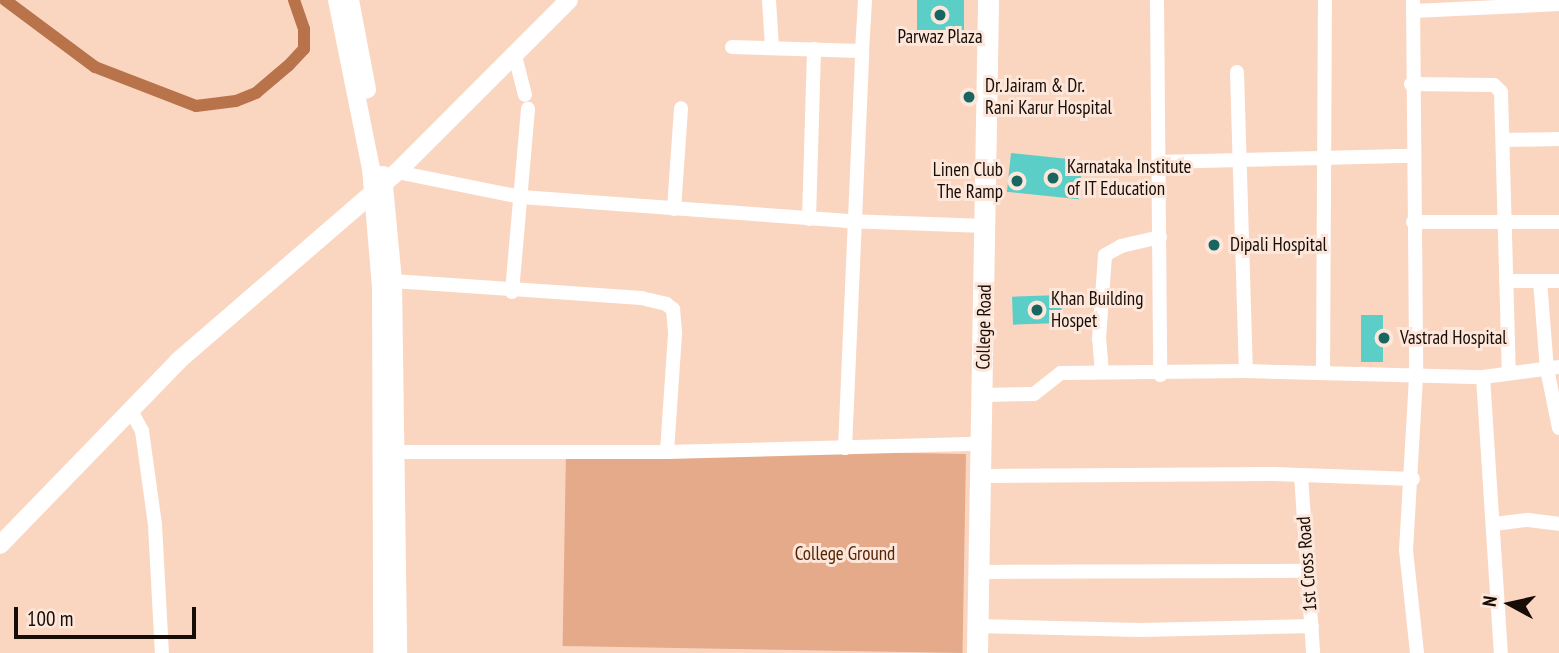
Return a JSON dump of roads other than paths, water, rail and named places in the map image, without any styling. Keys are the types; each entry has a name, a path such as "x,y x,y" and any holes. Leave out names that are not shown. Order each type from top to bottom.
{"main road":[{"name":"College Road","path":"977,653 988,0"}],"street":[{"path":"337,0 371,168 384,182 522,197 809,219 986,226"},
{"path":"350,0 384,182 393,281 382,653"},
{"path":"0,545 178,361 384,182 515,57 569,0"},
{"path":"769,0 772,48"},
{"path":"845,448 865,0"},
{"path":"1157,0 1160,375"},
{"path":"1323,373 1325,0"},
{"path":"1417,653 1407,572 1416,377 1410,84 1413,5 1559,4"},
{"path":"732,47 862,51"},
{"path":"809,219 814,49"},
{"path":"512,292 522,197 526,102 515,57"},
{"path":"1237,72 1246,370"},
{"path":"1410,84 1499,87 1504,102 1509,372"},
{"path":"674,209 681,108"},
{"path":"1503,140 1559,139"},
{"path":"1158,162 1411,156"},
{"path":"384,182 381,287 398,653"},
{"path":"1413,222 1559,222"},
{"path":"1102,372 1099,339 1105,255 1121,246 1160,237"},
{"path":"393,281 512,292 641,298 673,309 667,452"},
{"path":"1506,281 1559,281"},
{"path":"1539,281 1553,368 1559,428"},
{"path":"983,396 1027,395 1061,373 1160,375 1246,370 1483,377 1553,368"},
{"path":"1483,377 1501,653"},
{"path":"131,411 142,431 155,525 162,653"},
{"path":"388,452 667,452 979,444"},
{"path":"979,477 1301,475 1413,479"},
{"name":"1st Cross Road","path":"1301,475 1314,653"},
{"path":"1494,524 1528,520 1559,524"},
{"path":"978,572 1308,571"},
{"path":"977,626 1140,630 1312,626"}],"waterway":[{"path":"5,0 95,67 196,106 236,101 256,93 304,49 304,29 294,0"}],"place":[{"name":"Parwaz Plaza","path":"940,15"},
{"name":"Dr. Jairam & Dr. Rani Karur Hospital","path":"969,97"},
{"name":"Karnataka Institute of IT Education","path":"1053,178"},
{"name":"Linen Club The Ramp","path":"1017,181"},
{"name":"Dipali Hospital","path":"1214,245"},
{"name":"Khan Building Hospet","path":"1037,310"},
{"name":"Vastrad Hospital","path":"1384,338"}],"park label":[{"name":"College Ground","path":"845,554"}]}
